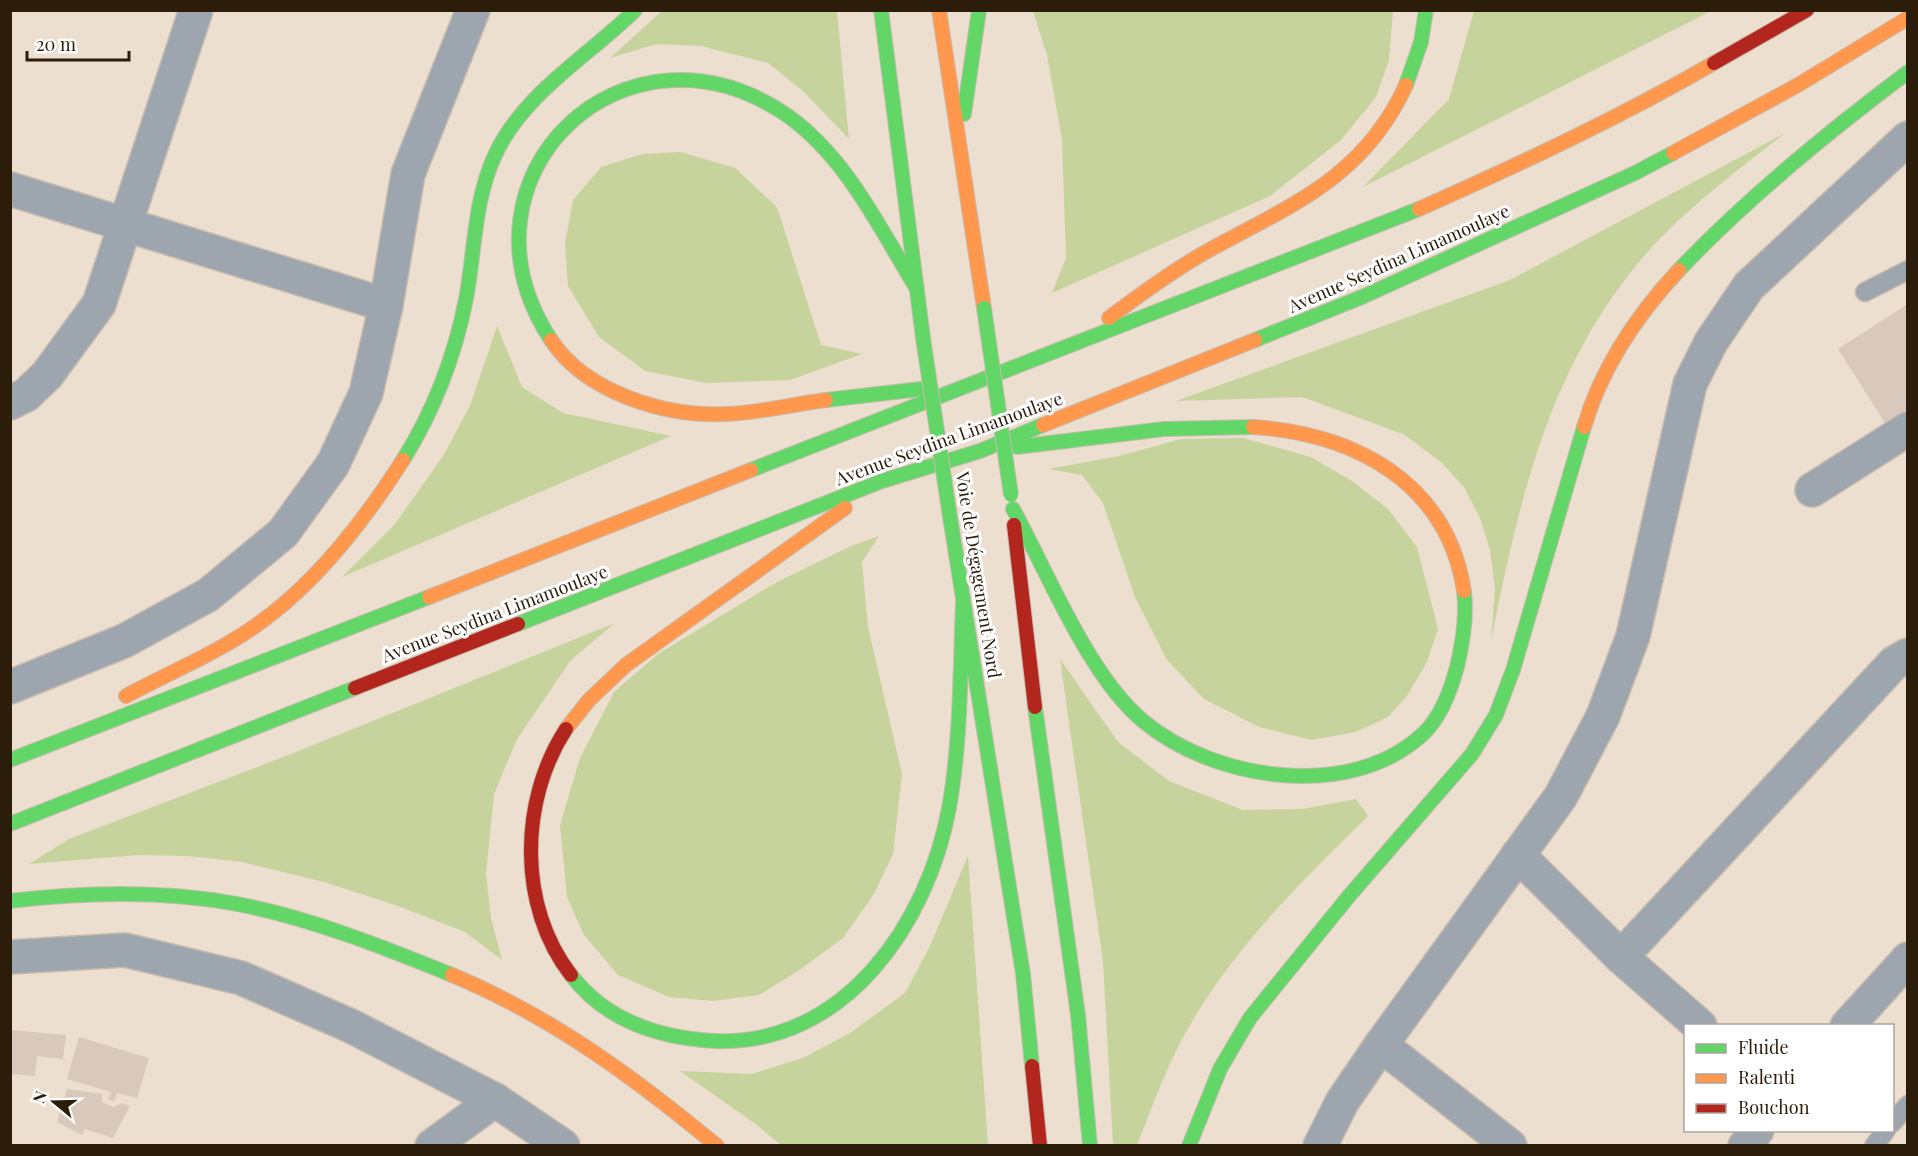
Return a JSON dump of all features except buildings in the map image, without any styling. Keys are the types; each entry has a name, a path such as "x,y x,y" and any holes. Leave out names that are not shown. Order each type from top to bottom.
{"highway":[{"path":"26,754 257,625 295,592 343,541 386,490 421,431 445,376 471,281 483,196 496,153 520,115 635,10"},
{"name":"Voie de Dégagement Nord","path":"881,10 923,338 963,604 1023,974 1040,1146"},
{"name":"Voie de Dégagement Nord","path":"939,10 1013,509 1027,654 1078,1014 1090,1146"},
{"path":"959,151 980,10"},
{"path":"1078,341 1142,293 1191,262 1292,208 1332,181 1364,150 1395,111 1413,72 1426,10"},
{"name":"Avenue Seydina Limamoulaye","path":"10,760 965,385 1377,227 1532,159 1650,100 1807,10"},
{"name":"Avenue Seydina Limamoulaye","path":"10,824 882,480 980,451 1362,297 1635,173 1798,85 1908,18"},
{"path":"1189,1146 1220,1069 1250,1018 1342,905 1472,754 1496,714 1513,670 1586,420 1602,375 1625,338 1654,297 1715,231 1861,107 1908,72"},
{"path":"917,289 850,183 813,136 774,106 722,85 693,79 651,80 613,93 584,110 546,150 522,209 518,236 520,270 532,309 552,343 583,374 615,392 704,414 748,412 840,398 965,385"},
{"path":"980,451 1174,428 1234,426 1287,430 1370,459 1408,482 1437,517 1460,564 1467,603 1463,649 1448,695 1427,730 1392,755 1355,773 1312,779 1268,774 1221,763 1176,744 1141,719 1107,680 1013,509"},
{"path":"882,480 664,636 611,679 572,720 540,787 530,830 531,870 539,911 554,948 579,985 609,1010 645,1028 685,1038 731,1042 776,1035 819,1017 856,988 889,951 912,913 932,872 944,833 951,798 963,604"},
{"path":"10,901 119,894 164,896 220,901 274,912 322,927 414,960 494,994 611,1063 717,1146"}],"street":[{"path":"10,403 26,395 47,375 99,304 196,10"},
{"path":"10,687 124,641 208,595 283,533 333,464 366,393 386,305 408,174 473,10"},
{"path":"1320,1146 1342,1102 1381,1045 1561,796 1603,716 1633,636 1690,384 1711,342 1749,286 1908,138"},
{"path":"10,189 386,305"},
{"path":"1812,490 1908,429"},
{"path":"1621,957 1894,663 1908,655"},
{"path":"1518,855 1621,957 1698,1024"},
{"path":"10,957 125,950 241,978 351,1026 495,1100 563,1146"},
{"path":"1850,1024 1908,959"},
{"path":"1381,1045 1510,1146"},
{"path":"432,1146 495,1100"},
{"path":"1745,1146 1756,1132"}],"lane":[{"path":"1865,292 1908,270"},
{"path":"1894,1122 1908,1105"},
{"path":"1874,1146 1885,1132"}],"green space":[{"path":"663,10 837,11 849,139 804,92 768,63 701,46 657,44 610,58"},
{"path":"1474,10 1711,11 1363,187 1449,99"},
{"path":"1033,11 1393,11 1389,60 1376,97 1341,140 1270,196 1052,293 1066,258 1062,140 1047,55"},
{"path":"1785,133 1677,221 1645,255 1612,298 1584,343 1561,389 1526,487 1491,641 1495,589 1490,550 1480,518 1464,487 1440,461 1403,434 1302,397 1176,401 1510,280"},
{"path":"681,152 735,168 777,207 821,345 862,354 790,380 706,383 645,371 599,337 568,286 565,244 573,200 601,167 642,154"},
{"path":"497,326 522,387 563,413 671,436 342,577 395,524 443,456 470,406"},
{"path":"1243,438 1311,457 1352,481 1388,509 1417,547 1438,629 1427,662 1407,696 1388,717 1356,732 1311,740 1259,727 1204,699 1167,660 1135,597 1103,503 1082,475 1048,469 1119,456 1181,439"},
{"path":"879,536 862,562 868,627 902,774 893,854 874,894 843,938 801,969 759,995 713,1001 669,997 618,975 584,935 567,897 560,825 580,758 614,692 658,654 777,582 851,546"},
{"path":"615,623 571,660 517,739 494,794 486,874 491,918 502,960 465,932 398,906 324,882 242,862 188,856 138,855 29,864 69,839 291,754"},
{"path":"1060,659 1118,742 1169,781 1243,810 1302,809 1356,799 1368,816 1293,891 1225,972 1179,1045 1137,1145 1113,1145 1103,962"},
{"path":"968,856 988,1145 781,1145 753,1122 680,1071 752,1074 803,1058 850,1033 905,993 929,948"}],"traffic: fast":[{"path":"403,460 433,403 456,341 466,299 479,206 496,153 508,131 523,111 559,76 635,10"},
{"path":"881,10 923,338"},
{"path":"964,114 979,10"},
{"path":"1406,85 1421,42 1426,10"},
{"path":"1679,270 1789,166 1908,72"},
{"path":"551,340 524,279 520,220 536,168 569,124 614,94 668,80 727,86 788,116 809,133 828,152 861,196 917,289"},
{"path":"1255,340 1362,297 1635,173 1673,153"},
{"path":"751,470 1419,209"},
{"path":"984,308 1011,495"},
{"path":"923,338 950,517"},
{"path":"826,400 921,389"},
{"path":"518,624 882,481 980,451 1043,425"},
{"path":"1017,447 1164,429 1253,427"},
{"path":"1189,1146 1220,1069 1250,1018 1349,896 1472,754 1496,715 1513,670 1584,427"},
{"path":"1013,509 1070,622 1104,677 1123,701 1143,721 1173,742 1207,758 1245,769 1284,775 1323,775 1361,768 1395,754 1425,732 1441,710 1457,667 1464,629 1464,591"},
{"path":"950,517 1023,974 1032,1066"},
{"path":"10,760 429,597"},
{"path":"571,975 601,1004 636,1024 674,1036 715,1041 762,1037 803,1023 841,1000 873,970 900,934 922,894 938,851 949,808 958,732 963,604"},
{"path":"10,824 355,688"},
{"path":"1035,707 1078,1015 1090,1146"},
{"path":"10,901 95,894 209,899 264,910 319,925 452,975"}],"traffic: slow":[{"path":"939,10 984,308"},
{"path":"1673,153 1798,85 1908,18"},
{"path":"1419,209 1569,140 1714,63"},
{"path":"1109,318 1146,290 1185,265 1324,185 1370,143 1389,116 1406,85"},
{"path":"1584,427 1600,383 1622,343 1663,287 1679,270"},
{"path":"551,340 566,359 585,374 629,398 653,406 703,414 726,414 826,400"},
{"path":"1043,425 1255,340"},
{"path":"1253,427 1327,440 1360,453 1390,471 1417,493 1438,520 1454,553 1464,591"},
{"path":"126,696 227,644 279,608 300,590 338,549 403,460"},
{"path":"429,597 751,470"},
{"path":"566,729 589,700 626,665 845,508"},
{"path":"452,975 524,1009 591,1050 655,1096 717,1146"}],"traffic: jam":[{"path":"1714,63 1807,10"},
{"path":"1014,525 1035,707"},
{"path":"355,688 518,624"},
{"path":"566,729 551,757 540,788 533,821 531,854 534,886 541,918 554,948 571,975"},
{"path":"1032,1066 1040,1146"}]}
